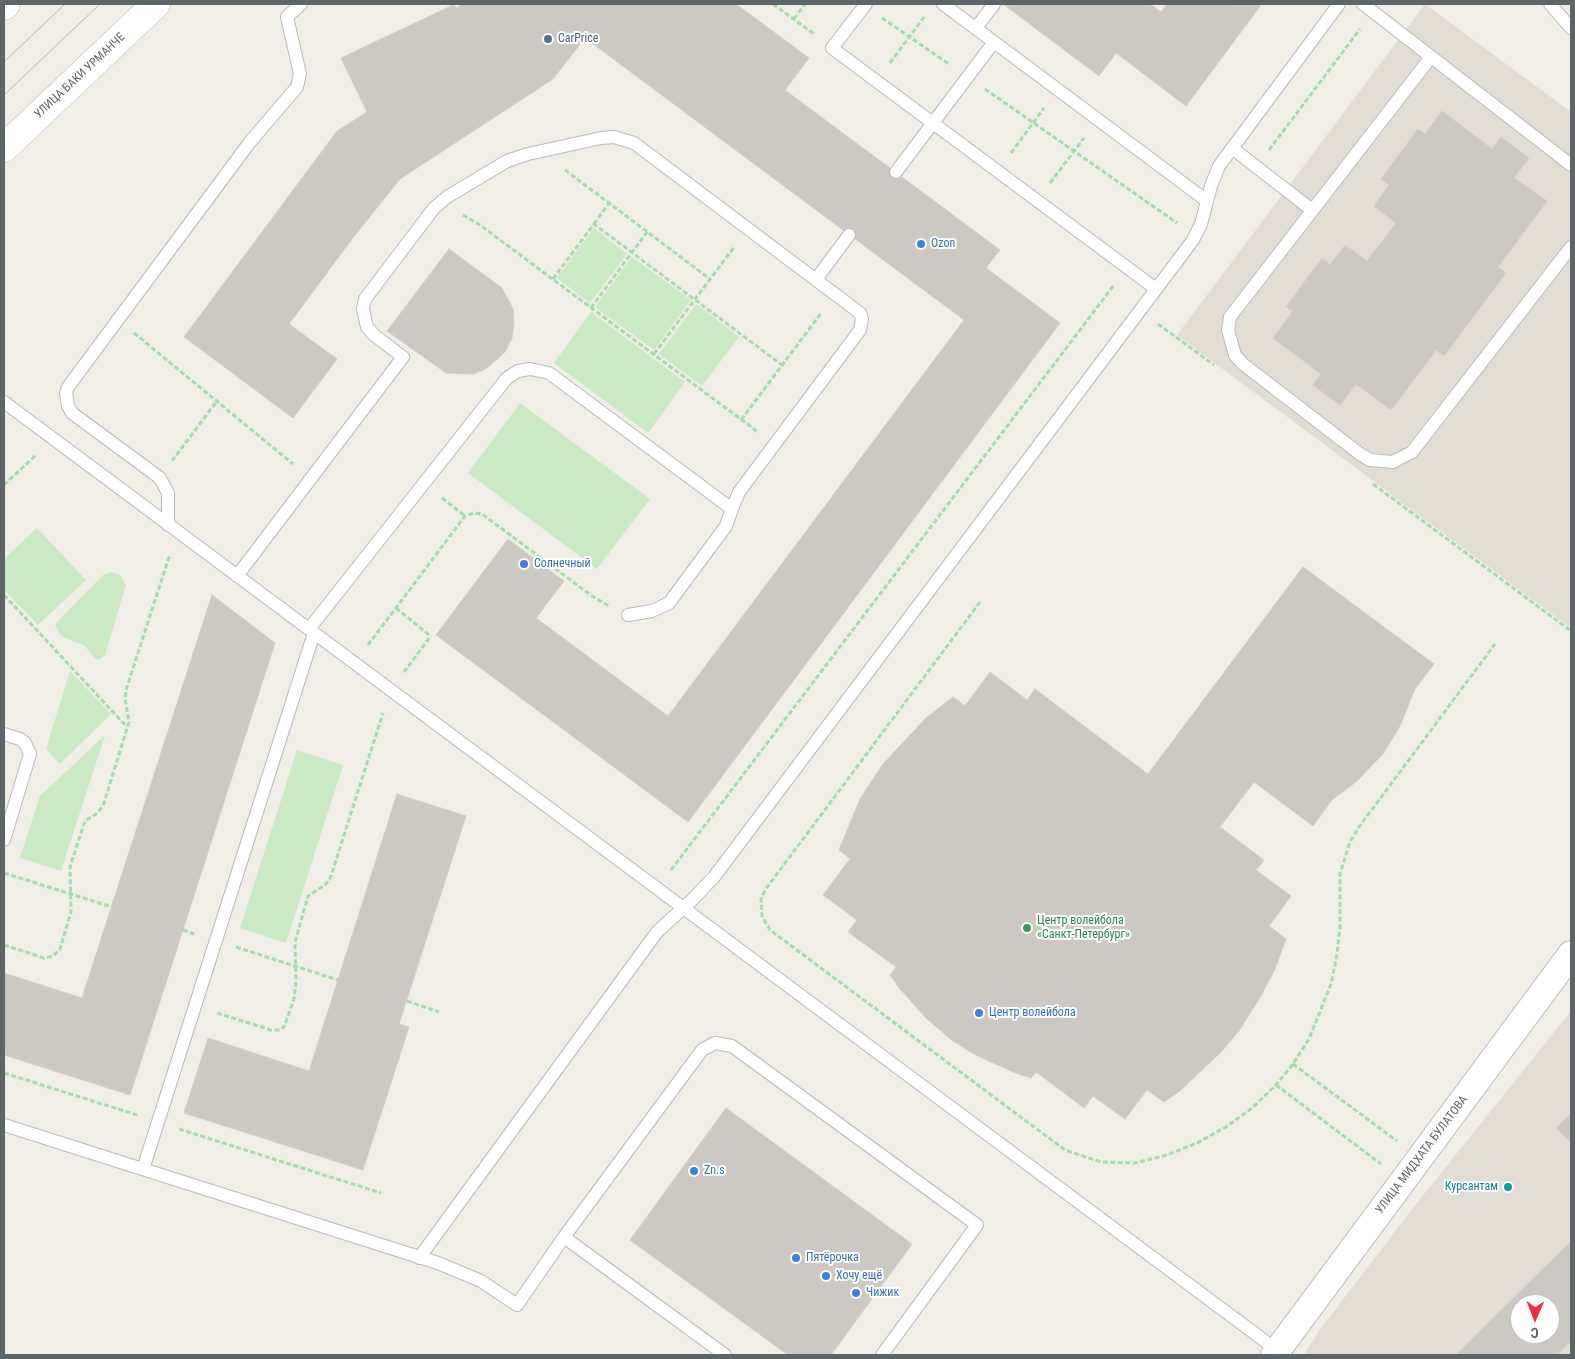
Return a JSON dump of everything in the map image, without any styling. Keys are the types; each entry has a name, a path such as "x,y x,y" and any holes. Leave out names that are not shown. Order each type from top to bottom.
{"main road":[{"name":"УЛИЦА БАКИ УРМАНЧЕ","path":"4,148 156,4"}],"street":[{"name":"УЛИЦА МИДХАТА БУЛАТОВА","path":"1275,1353 1571,954"}],"lane":[{"path":"168,525 168,493 160,478 72,413 66,398 68,387 250,142 297,88 300,74 287,17 301,4"},
{"path":"943,4 1207,201"},
{"path":"976,28 994,4"},
{"path":"419,1258 657,932 714,877 1196,236 1219,166 1339,4"},
{"path":"1550,4 1562,21 1571,28"},
{"path":"865,5 832,48 1156,288"},
{"path":"1368,8 1571,165"},
{"path":"896,172 994,42"},
{"path":"1431,57 1230,317 1228,330 1230,344 1243,364 1360,454 1380,462 1393,462 1412,452 1571,247"},
{"path":"238,576 406,352 374,335 367,327 363,309 365,299 428,214 440,202 507,160 601,138 624,139 634,143 817,278 860,313 862,319 860,330 739,492 726,526 669,603 652,611 628,615"},
{"path":"1232,148 1312,210"},
{"path":"817,278 849,235"},
{"path":"143,1169 312,631 423,484 507,378 518,372 541,370 549,372 732,509"},
{"path":"4,402 657,888 1275,1353"},
{"path":"4,734 20,739 30,754 4,840"},
{"path":"4,1125 419,1258 481,1281 517,1305 702,1050 715,1043 723,1043 739,1052 977,1225 882,1355"},
{"path":"564,1238 726,1355"}],"path":[{"path":"773,4 832,48"},
{"path":"794,19 805,4"},
{"path":"865,5 1196,236"},
{"path":"1257,167 1368,8"},
{"path":"877,81 929,10"},
{"path":"998,171 1058,90"},
{"path":"1037,200 1098,119"},
{"path":"539,151 710,279"},
{"path":"440,202 480,225 774,444"},
{"path":"553,279 609,203"},
{"path":"594,224 782,364"},
{"path":"654,354 748,228"},
{"path":"591,308 647,232"},
{"path":"657,888 1127,267"},
{"path":"742,420 836,293"},
{"path":"118,319 311,479"},
{"path":"160,478 217,401"},
{"path":"4,485 36,454"},
{"path":"423,484 465,516"},
{"path":"355,663 465,516 474,513 482,514 596,598 628,615"},
{"path":"4,945 44,958 57,954 70,918 70,867 83,824 103,806 128,727 129,713 125,695 167,562"},
{"path":"4,595 128,727"},
{"path":"980,602 765,890 760,908 765,924 770,930 1065,1150 1087,1159 1101,1162 1135,1163 1167,1155 1197,1143 1226,1127 1252,1108 1276,1085 1293,1064 1309,1039 1331,984 1340,926 1340,874 1350,842 1359,827 1495,644"},
{"path":"390,690 429,637 426,631 396,608"},
{"path":"195,1006 271,1030 279,1030 287,1021 294,999 296,935 308,896 312,891 325,885 330,879 382,717"},
{"path":"4,873 112,907"},
{"path":"295,966 338,980"},
{"path":"406,1001 439,1012"},
{"path":"1293,1064 1402,1145"},
{"path":"4,1073 381,1193"},
{"path":"1276,1085 1385,1167"}],"shaded area":[{"path":"1425,4 1571,112 1571,628 1177,335"},
{"path":"1571,1011 1571,1355 1304,1355 1319,1331 1409,1213"}],"green space":[{"path":"594,228 627,254 590,303 557,278"},
{"path":"632,257 691,300 654,350 595,307"},
{"path":"696,304 739,337 702,386 659,354"},
{"path":"591,312 685,382 648,433 554,363"},
{"path":"520,403 650,499 597,569 468,473"},
{"path":"37,528 86,580 38,625 4,590 4,559"},
{"path":"110,572 120,575 126,585 105,655 98,660 93,657 85,646 61,636 55,624 103,575"},
{"path":"70,671 111,714 60,764 46,749"},
{"path":"105,735 61,871 20,858 40,796"},
{"path":"297,750 343,765 286,943 240,928"}],"building":[{"path":"461,4 736,4 809,58 785,90 1000,250 986,268 1060,323 688,822 436,635 508,539 564,581 536,618 668,716 964,320 585,38 553,79 400,179 352,239 289,324 337,359 293,418 184,337 337,131 367,112 341,58 453,5 458,8"},
{"path":"1003,4 1150,4 1161,12 1167,4 1261,5 1186,106 1116,53 1099,76"},
{"path":"1442,111 1492,149 1501,137 1529,158 1514,178 1547,201 1498,267 1506,273 1444,356 1436,350 1391,410 1356,384 1340,405 1313,385 1321,374 1273,338 1293,311 1286,307 1322,258 1330,265 1345,245 1367,261 1396,223 1374,206 1389,185 1381,179 1418,129 1425,134"},
{"path":"449,249 502,288 513,309 514,324 512,338 505,352 486,369 474,374 446,373 387,331"},
{"path":"1303,567 1434,664 1415,689 1400,726 1383,754 1356,782 1332,800 1313,826 1254,782 1220,827 1264,860 1256,870 1291,896 1269,926 1286,939 1275,969 1239,1031 1222,1051 1180,1091 1164,1102 1147,1090 1125,1119 1093,1096 1084,1108 1036,1072 1031,1078 1013,1072 976,1055 953,1041 927,1019 900,989 890,975 896,967 848,932 857,920 823,895 850,859 839,850 860,799 883,764 926,718 953,697 965,706 990,672 1027,700 1035,689 1148,774"},
{"path":"212,595 275,643 130,1095 4,1055 4,973 82,998"},
{"path":"397,794 466,816 399,1024 409,1027 363,1170 184,1113 208,1038 309,1071"},
{"path":"726,1108 912,1244 831,1355 788,1355 630,1240"},
{"path":"1571,1113 1571,1143 1556,1128"},
{"path":"1571,1241 1571,1341 1557,1355 1456,1355 1510,1301 1510,1344 1560,1344 1560,1294 1518,1294"}],"tram line":[{"path":"4,62 65,4"},
{"path":"4,95 100,4"}],"place":[{"name":"CarPrice","path":"548,39"},
{"name":"Ozon","path":"921,244"},
{"name":"Солнечный","path":"524,564"},
{"name":"Центр волейбола «Санкт-Петербург»","path":"1027,928"},
{"name":"Центр волейбола","path":"979,1013"},
{"name":"Zn.s","path":"694,1171"},
{"name":"Курсантам","path":"1508,1187"},
{"name":"Пятёрочка","path":"796,1258"},
{"name":"Хочу ещё","path":"826,1276"},
{"name":"Чижик","path":"856,1293"}]}
